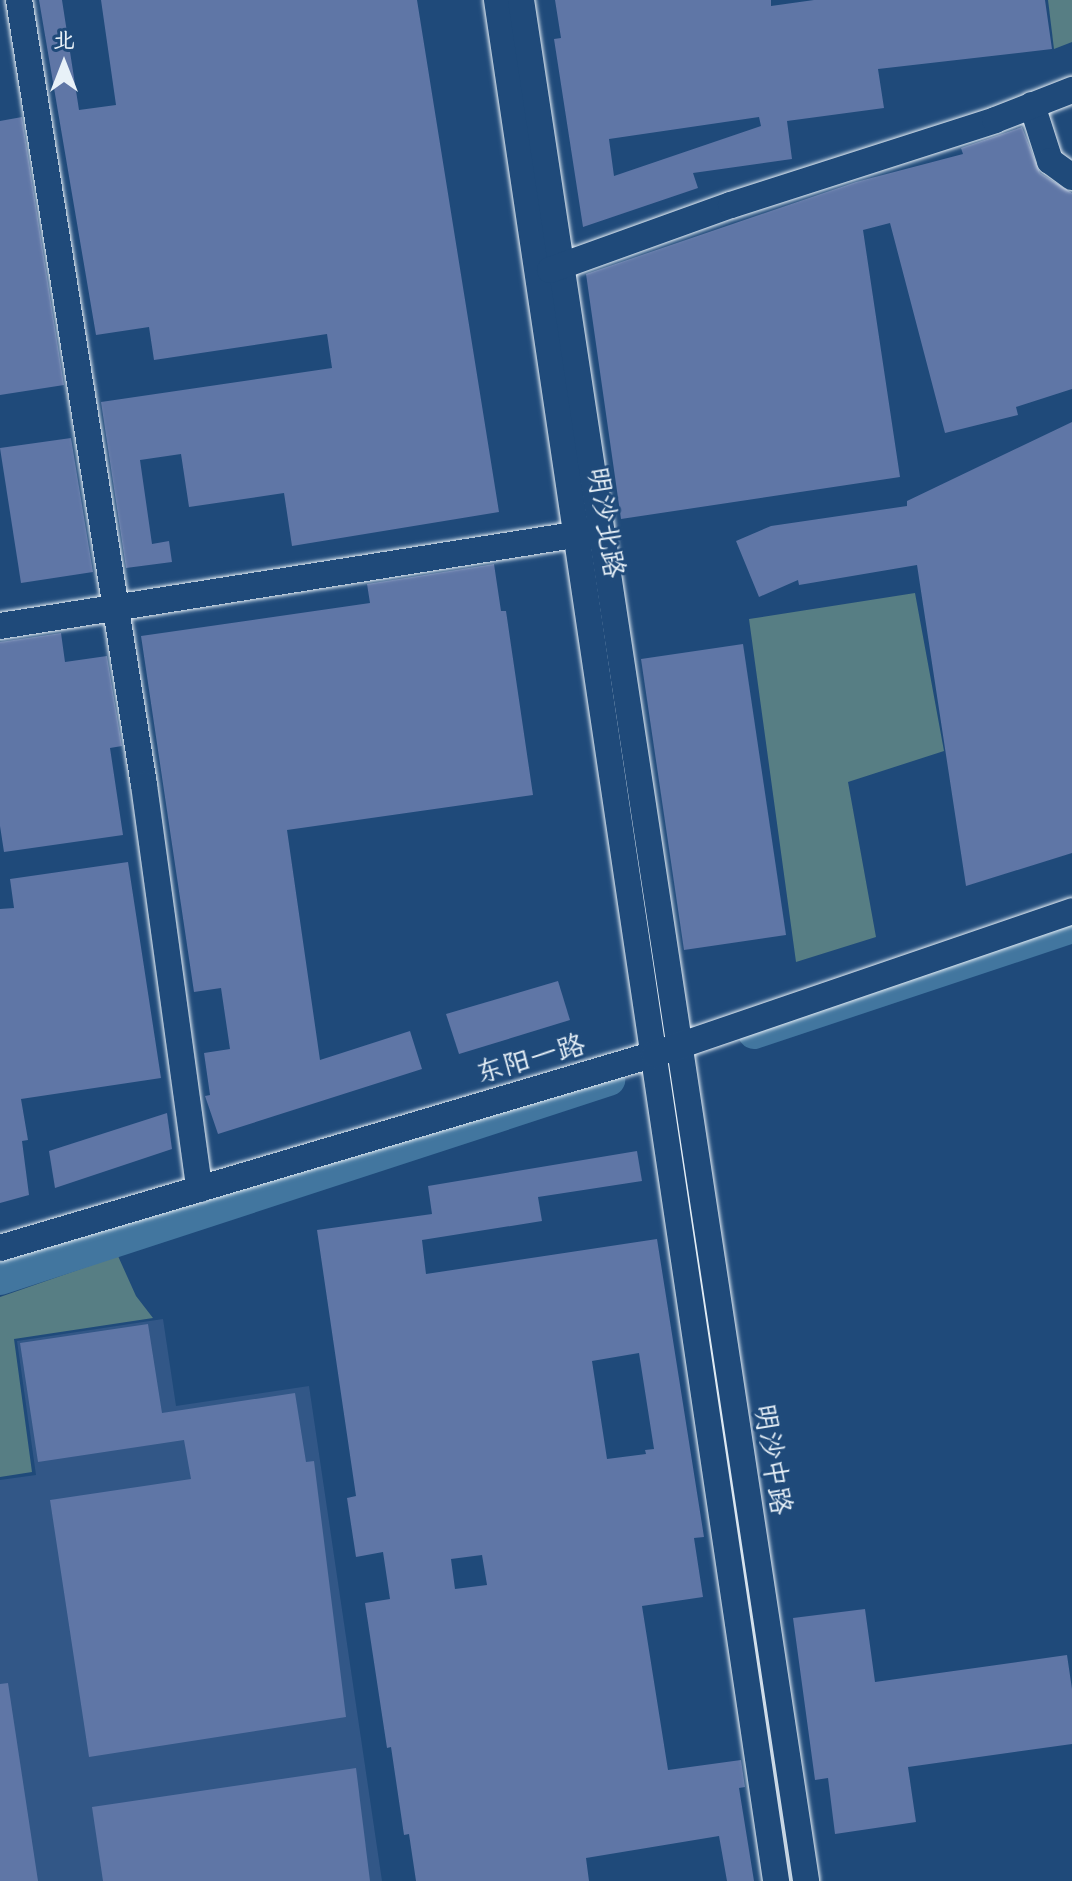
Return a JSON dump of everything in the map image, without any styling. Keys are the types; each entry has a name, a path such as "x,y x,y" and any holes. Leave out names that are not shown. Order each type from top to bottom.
{"street":[{"path":"19,0 117,607 199,1189"},
{"name":"明沙北路","path":"497,0 576,535 667,1050"},
{"name":"明沙北路","path":"521,0 603,531 667,1050"},
{"path":"538,274 1072,90"},
{"path":"1032,105 1050,161 1072,177"},
{"path":"0,626 603,531"},
{"name":"东阳一路","path":"0,1248 667,1050 1072,911"},
{"name":"明沙中路","path":"667,1050 776,1881"},
{"name":"明沙中路","path":"667,1050 806,1881"}],"shaded area":[{"path":"163,1319 176,1406 309,1386 382,1881 0,1881 0,1480 36,1475 17,1341"}],"green space":[{"path":"1048,0 1072,0 1072,42 1054,49"},
{"path":"915,593 944,751 848,782 876,937 796,962 749,619"},
{"path":"118,1256 136,1296 153,1318 14,1339 32,1472 0,1477 0,1297"}],"building":[{"path":"39,0 62,0 79,110 116,105 101,0 417,0 499,512 292,546 284,493 189,507 181,454 140,460 152,544 169,541 172,562 126,568 101,402 332,368 327,334 154,360 149,327 96,335"},
{"path":"555,0 771,0 771,6 814,0 1045,0 1052,49 878,69 884,108 787,121 792,159 693,173 698,188 583,227 554,39 561,38","holes":["759,117 761,126 614,176 609,139"]},
{"path":"22,117 64,385 0,395 0,121"},
{"path":"1022,127 1040,173 1072,193 1072,389 1016,407 1018,415 945,433 890,223 863,230 900,477 621,519 586,274 856,182 963,154 961,148"},
{"path":"1072,422 1072,853 966,886 917,565 799,585 798,580 759,597 736,541 771,526 907,506 907,501"},
{"path":"71,438 93,572 21,583 0,448"},
{"path":"494,564 501,611 506,611 533,795 287,830 320,1060 410,1031 422,1069 218,1134 205,1096 210,1095 204,1053 230,1049 221,988 194,992 141,636 370,603 367,584"},
{"path":"61,633 65,662 107,656 122,746 110,748 123,835 4,852 0,826 0,642"},
{"path":"743,644 786,935 684,950 641,659"},
{"path":"128,862 161,1078 21,1099 28,1140 22,1141 29,1195 0,1203 0,909 14,908 10,879"},
{"path":"558,981 570,1020 459,1054 446,1014"},
{"path":"167,1113 172,1149 55,1188 49,1151"},
{"path":"637,1151 642,1181 538,1197 542,1221 422,1240 426,1274 657,1239 704,1537 694,1538 703,1597 642,1606 668,1770 741,1760 745,1787 739,1788 754,1881 727,1881 719,1836 586,1858 589,1881 416,1881 409,1834 404,1835 391,1747 387,1748 365,1603 390,1599 383,1552 356,1557 347,1498 356,1496 317,1230 432,1214 428,1186","holes":["639,1353 654,1449 645,1450 646,1454 607,1459 592,1361","482,1555 487,1585 455,1589 451,1559"]},
{"path":"148,1324 162,1413 295,1393 306,1462 314,1461 346,1717 89,1757 50,1500 191,1479 184,1440 38,1462 20,1343"},
{"path":"865,1609 875,1682 1067,1655 1072,1689 1072,1744 908,1767 916,1822 835,1834 828,1778 815,1780 793,1618"},
{"path":"8,1683 38,1881 0,1881 0,1684"},
{"path":"356,1768 370,1881 103,1881 92,1807"}],"waterway":[{"path":"754,1033 1072,927"},
{"path":"0,1279 609,1080"}]}
